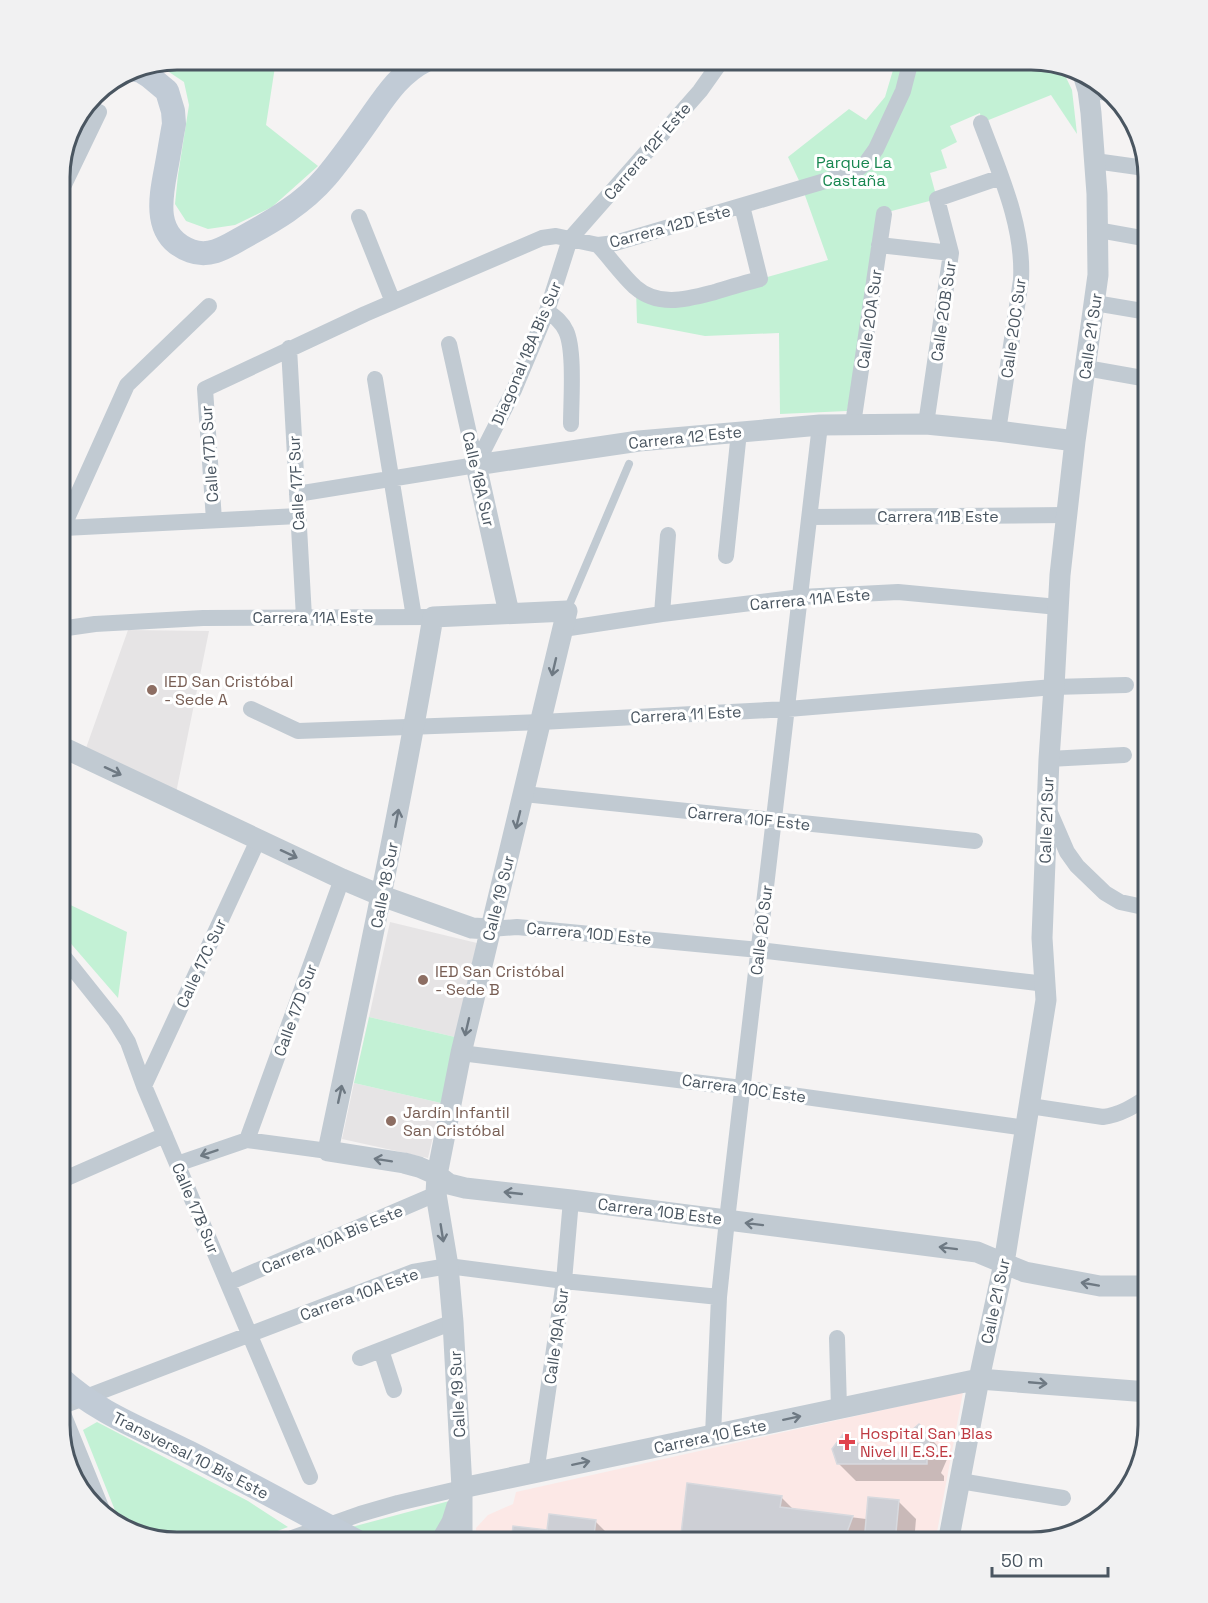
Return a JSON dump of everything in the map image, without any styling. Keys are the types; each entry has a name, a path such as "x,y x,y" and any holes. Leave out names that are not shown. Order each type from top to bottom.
{"main road":[{"path":"147,75 167,91 173,111 174,124 162,191 161,214 166,229 176,242 189,250 204,254 221,250 265,225 298,204 313,191 336,165 397,82 409,71"},
{"name":"Transversal 10 Bis Este","path":"70,1386 105,1411 339,1532"}],"street":[{"name":"Carrera 12F Este","path":"570,239 700,91 714,71"},
{"name":"Carrera 12D Este","path":"205,389 289,348 542,238 556,236 598,245 615,243 844,176 859,169 872,157 903,91 909,71"},
{"name":"Calle 21 Sur","path":"950,1532 979,1378 1004,1263 1045,1010 1046,984 1042,938 1049,759 1060,575 1075,441 1098,274 1095,161 1090,104 1092,90"},
{"path":"71,170 99,112"},
{"name":"Calle 20C Sur","path":"981,123 1017,228 1022,268 998,431"},
{"path":"1095,161 1137,167"},
{"name":"Calle 20B Sur","path":"926,424 951,253 938,199 1001,177"},
{"path":"598,245 636,288 662,300 690,299 760,279 742,206"},
{"name":"Calle 20A Sur","path":"854,424 884,213"},
{"path":"359,217 393,302"},
{"path":"1098,230 1138,236"},
{"name":"Diagonal 18A Bis Sur","path":"476,465 514,390 547,311 570,239"},
{"path":"879,245 951,253"},
{"path":"1095,303 1138,310"},
{"path":"71,511 127,385 209,306"},
{"path":"547,311 562,324 570,344 571,424"},
{"name":"Calle 18A Sur","path":"449,344 509,613"},
{"name":"Calle 17F Sur","path":"289,348 304,617"},
{"path":"1086,368 1138,376"},
{"name":"Calle 18 Sur","path":"328,1151 415,726 424,617 392,479 375,379"},
{"name":"Calle 17D Sur","path":"205,389 214,520"},
{"name":"Carrera 12 Este","path":"297,494 639,441 820,425 926,424 1075,441"},
{"name":"Calle 20 Sur","path":"713,1435 719,1297 727,1220 820,425"},
{"path":"726,556 739,432"},
{"name":"Carrera 11B Este","path":"810,517 1067,515"},
{"path":"71,530 298,516"},
{"path":"662,614 668,535"},
{"name":"Carrera 11A Este","path":"71,627 203,618 424,617 509,613 565,620 662,614 801,597 898,592 1058,607"},
{"name":"Calle 19 Sur","path":"462,1532 462,1488 453,1322 448,1266 436,1184 461,1053 565,620"},
{"name":"Carrera 11 Este","path":"251,709 298,731 541,722 788,709 1054,687 1126,685"},
{"name":"Carrera 10D Este","path":"71,751 342,879 472,928 517,927 759,950 1046,984"},
{"path":"1049,759 1124,755"},
{"name":"Carrera 10F Este","path":"524,794 975,841"},
{"path":"1047,805 1063,844 1077,866 1105,893 1120,902 1138,906"},
{"name":"Calle 17C Sur","path":"144,1086 258,840"},
{"name":"Calle 17D Sur","path":"247,1140 342,879"},
{"name":"Calle 17B Sur","path":"70,965 115,1021 128,1042 144,1086 310,1477"},
{"name":"Carrera 10C Este","path":"461,1053 742,1088 1026,1128"},
{"path":"1030,1106 1103,1117 1125,1111 1138,1103"},
{"path":"70,1177 165,1135"},
{"name":"Carrera 10B Este","path":"177,1164 247,1140 404,1163 419,1167 436,1184 977,1252 1025,1272 1100,1286 1138,1286"},
{"name":"Carrera 10A Bis Este","path":"228,1283 436,1184"},
{"name":"Calle 19A Sur","path":"536,1473 564,1281 571,1200"},
{"name":"Carrera 10A Este","path":"70,1403 413,1272 448,1266 719,1297"},
{"path":"360,1358 453,1322"},
{"path":"837,1338 839,1408"},
{"path":"381,1350 394,1390"},
{"name":"Carrera 10 Este","path":"307,1532 398,1503 462,1488 979,1378 1138,1391"},
{"path":"73,1444 90,1488"},
{"path":"960,1481 1063,1498"},
{"name":"Calle 19 Sur","path":"446,1532 456,1512 462,1488"}],"lane":[{"name":"Calle 19 Sur","path":"565,620 629,464"}],"shaded area":[{"name":"IED San Cristóbal - Sede A","path":"128,630 209,631 176,793 86,748"},
{"name":"IED San Cristóbal - Sede B","path":"390,922 477,943 455,1037 369,1017"},
{"name":"Jardín Infantil San Cristóbal","path":"354,1083 441,1103 428,1158 342,1139"},
{"name":"Hospital San Blas Nivel II E.S.E.","path":"963,1392 937,1532 476,1532 476,1528 488,1515 513,1504 516,1492"}],"green space":[{"path":"168,71 274,71 266,125 318,166 272,207 235,225 208,229 186,221 175,204 189,105 184,82"},
{"name":"Parque La Castaña","path":"893,71 1038,71 1052,73 1065,76 1072,90 1077,134 1051,95 981,123 980,113 950,126 957,142 941,150 947,168 930,173 937,199 884,213 847,411 780,414 779,333 705,336 637,323 636,288 652,297 760,279 828,260 802,187 788,157 849,109 866,120 885,97"},
{"path":"70,905 127,932 118,998 70,943"},
{"path":"369,1017 455,1037 441,1103 354,1083"},
{"path":"97,1422 248,1501 288,1527 275,1532 163,1532 136,1524 116,1513 83,1430"},
{"path":"453,1500 437,1532 356,1532 348,1528"}],"building":[{"path":"919,1424 931,1438 923,1456 905,1436"},
{"path":"844,1433 863,1447 927,1457 927,1464 837,1464 832,1449"},
{"path":"687,1483 782,1496 780,1507 853,1516 847,1532 681,1532"},
{"path":"868,1497 899,1500 896,1532 865,1532"},
{"path":"549,1514 596,1520 594,1532 512,1532 513,1526 547,1530"}],"place":[{"name":"IED San Cristóbal - Sede A","path":"152,690"},
{"name":"IED San Cristóbal - Sede B","path":"423,980"},
{"name":"Jardín Infantil San Cristóbal","path":"391,1121"},
{"name":"Hospital San Blas Nivel II E.S.E.","path":"847,1442"}]}
